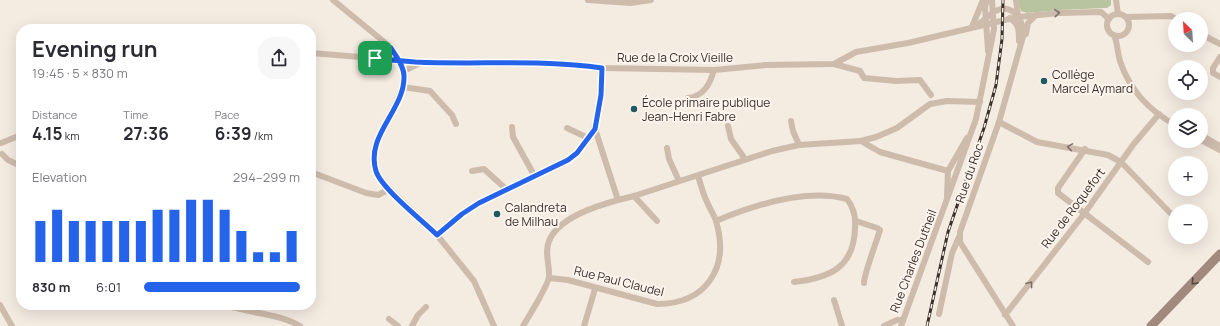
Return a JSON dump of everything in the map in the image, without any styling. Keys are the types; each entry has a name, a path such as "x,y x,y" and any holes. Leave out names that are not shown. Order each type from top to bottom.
{"street":[{"path":"334,0 391,48 403,69 403,87 379,136 375,150 376,171 390,189 437,235 474,281 494,326"},
{"path":"588,0 630,3 651,0"},
{"path":"972,27 983,0"},
{"name":"Rue Charles Dutheil","path":"987,0 986,21 988,64"},
{"name":"Rue Charles Dutheil","path":"902,323 974,125 988,64 995,21 992,0"},
{"path":"1003,9 1010,5 1012,0"},
{"name":"Rue du Roc","path":"939,314 952,253 999,122 1024,33 1023,23 1018,17 1016,0"},
{"path":"1116,0 1118,14"},
{"path":"1003,9 1012,10 1018,17"},
{"name":"Rue de la Croix Vieille","path":"986,21 994,12 1003,9"},
{"name":"Rue de la Croix Vieille","path":"316,53 421,62 576,64 602,68 714,70 766,65 834,64 856,52 908,43 972,27 986,21 1036,15 1100,12 1109,19"},
{"path":"1118,14 1109,19 1108,29 1114,34 1118,43 1119,59 1125,76 1131,87 1150,107 1168,120"},
{"path":"1118,14 1129,19 1168,16"},
{"path":"1018,52 1024,40 1028,23 1036,15"},
{"path":"1010,18 1016,23 1019,30 1018,52"},
{"path":"1118,43 1122,34 1127,30 1129,19"},
{"path":"1114,34 1122,34"},
{"path":"1208,38 1220,44"},
{"path":"375,58 391,48"},
{"path":"1220,57 1212,68 1213,74 1220,77"},
{"name":"Rue de la Croix Vieille","path":"403,69 421,62"},
{"path":"834,64 860,71 864,78 896,81 920,80 931,95"},
{"path":"437,235 462,214 506,189 568,160 582,148 595,129 601,100 602,68"},
{"path":"688,98 696,97 710,84 714,70"},
{"path":"403,87 430,91 452,115 456,124"},
{"path":"523,326 549,278 549,241 557,228 572,217 618,200 698,176 772,151 799,145 861,141 876,137 897,128 930,104 955,101 980,102"},
{"path":"1159,114 1168,118"},
{"name":"Rue de Roquefort","path":"1005,314 1084,214 1121,162 1159,114"},
{"path":"792,121 793,131 799,145"},
{"path":"999,122 1037,142 1085,149 1108,155 1121,162 1168,211"},
{"name":"Rue Charles Dutheil","path":"946,204 948,171 974,125"},
{"path":"728,126 731,139 745,159"},
{"path":"512,127 513,137 534,175"},
{"path":"567,128 588,138"},
{"path":"595,129 618,200"},
{"path":"16,138 1,143 1,155 16,164"},
{"path":"1208,139 1220,146"},
{"path":"861,141 880,152 948,171"},
{"path":"1208,144 1220,150"},
{"path":"667,148 669,159 679,181"},
{"path":"1085,149 1058,188 1058,193 1148,262"},
{"path":"472,171 484,169 506,189"},
{"path":"316,174 366,193 378,195 390,189"},
{"name":"Rue Paul Claudel","path":"549,278 568,280 595,289 657,304 668,304 689,299 708,283 718,263 720,238 716,220 707,202 698,176"},
{"path":"634,196 657,221"},
{"path":"716,220 757,205 790,198 837,196 847,199 852,204 856,222 855,241 849,256 837,270 827,276 812,280 794,282"},
{"path":"856,222 880,230 869,266 864,274 864,282"},
{"path":"959,237 962,247 1012,326"},
{"path":"1151,326 1220,254"},
{"path":"584,326 595,289"},
{"path":"834,300 842,326"},
{"path":"0,305 12,326"},
{"path":"412,326 418,315 426,307"},
{"path":"238,310 265,314 300,326"},
{"path":"490,316 491,326"},
{"path":"389,319 398,326"},
{"path":"884,326 897,320 902,323"}],"green space":[{"path":"1018,0 1111,0 1111,5 1107,8 1027,13 1021,11"}],"railway":[{"path":"927,326 948,232 984,128 996,85 1002,39 1003,0"}],"place":[{"name":"Collège Marcel Aymard","path":"1044,81"},
{"name":"École primaire publique Jean-Henri Fabre","path":"634,109"},
{"name":"Calandreta de Milhau","path":"497,214"}],"route":[{"path":"375,58 383,55 391,48 399,61 404,71 403,87 379,136 376,146 374,160 376,171 386,186 437,235 462,214 479,203 534,175 568,160 582,148 595,129 600,105 602,68 576,64 515,62 458,64 399,61 375,58"}]}
